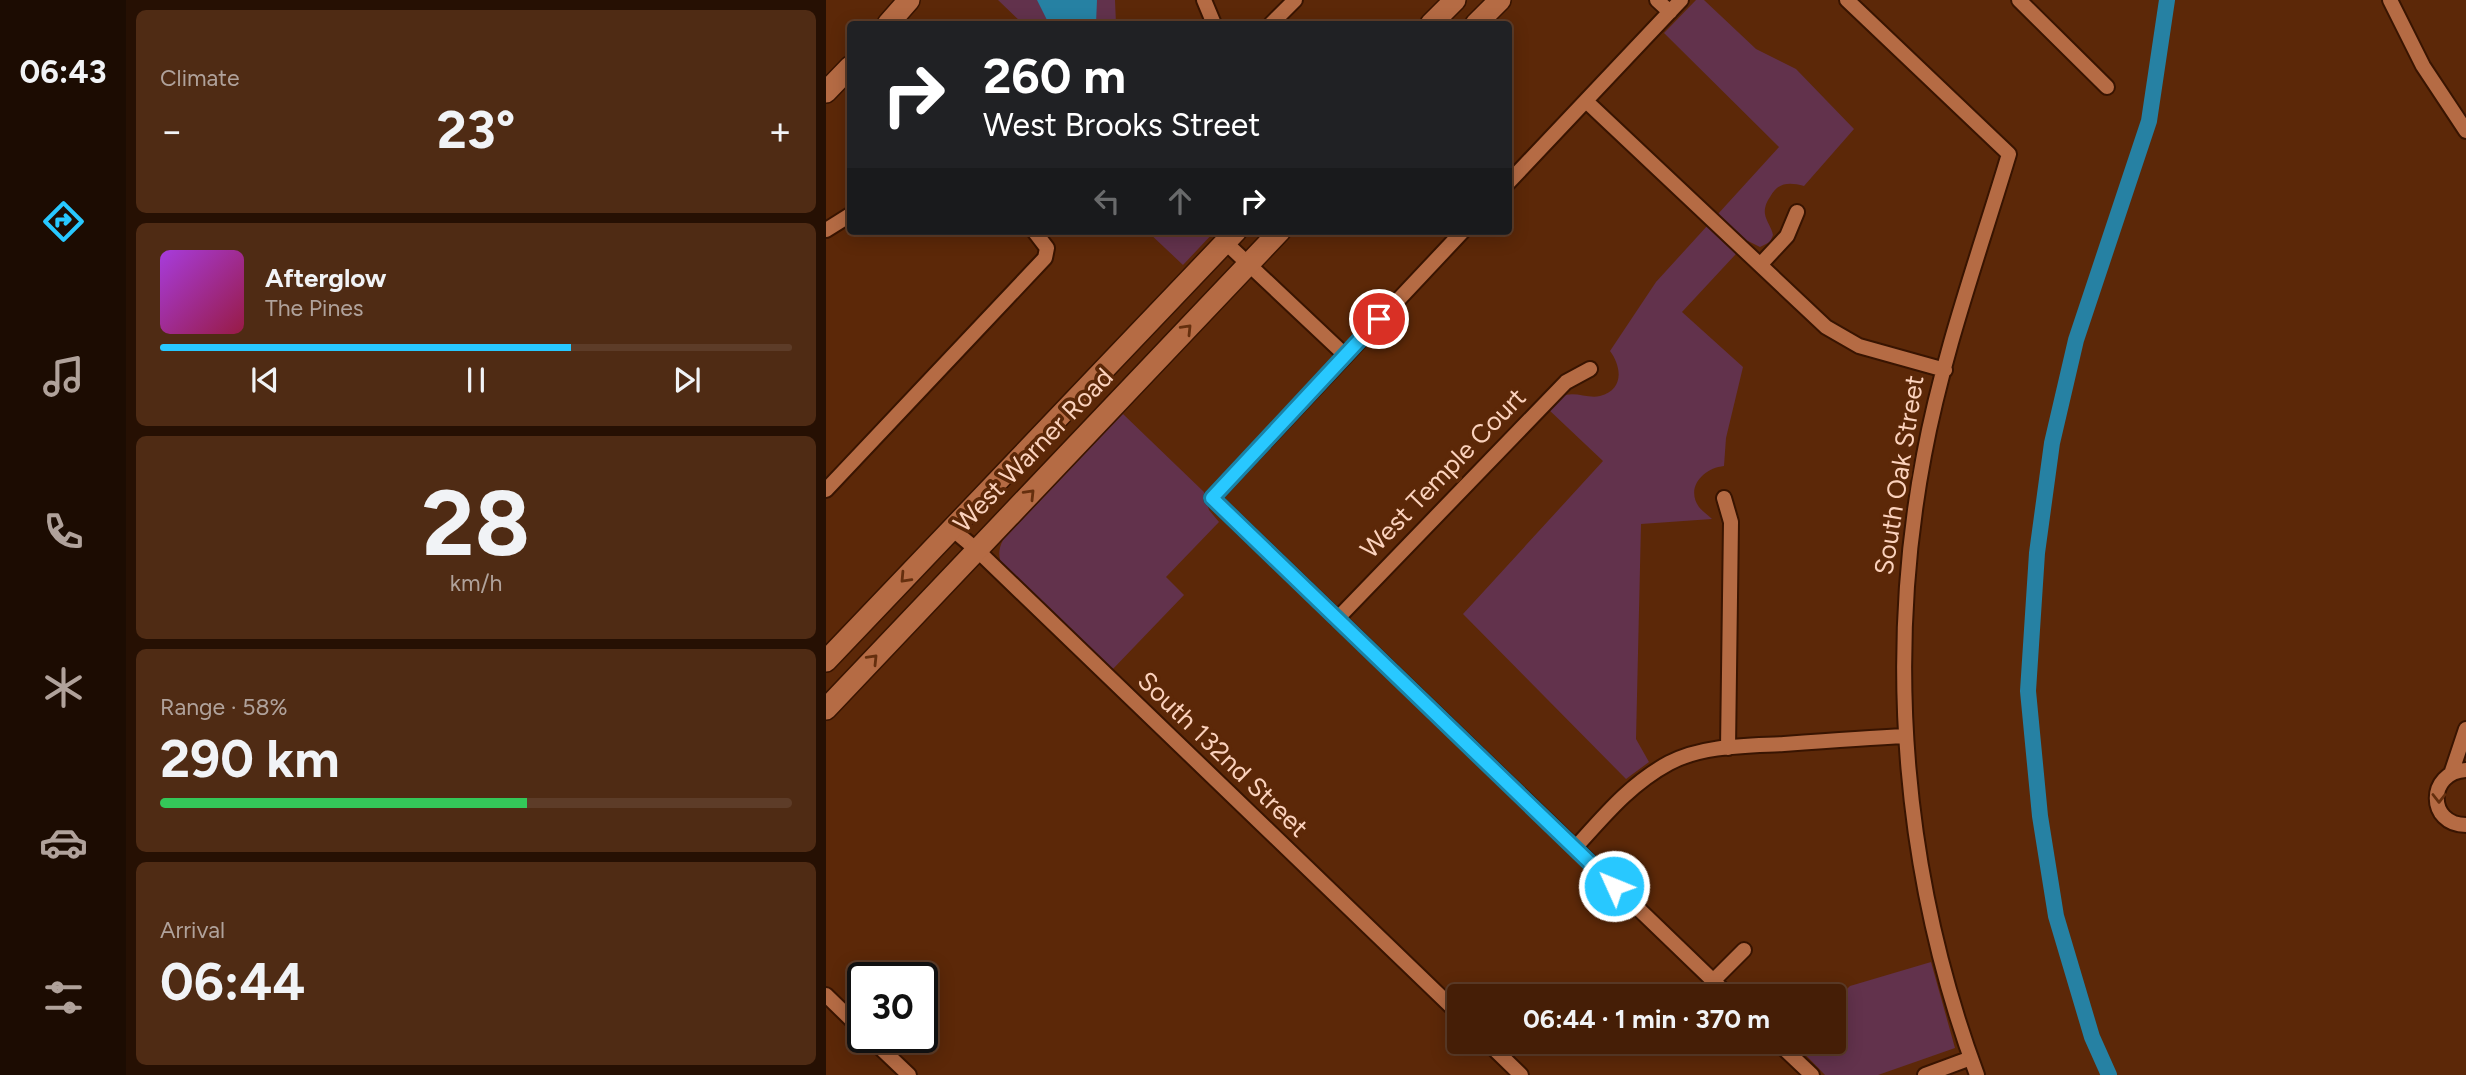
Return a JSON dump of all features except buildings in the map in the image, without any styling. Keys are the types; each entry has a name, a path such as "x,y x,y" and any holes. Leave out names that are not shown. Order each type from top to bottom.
{"main road":[{"path":"893,21 909,0"},
{"path":"1435,21 1455,0"},
{"path":"1479,21 1500,0"},
{"path":"826,92 847,70"},
{"name":"West Warner Road","path":"826,709 1276,235"},
{"name":"West Warner Road","path":"826,662 1230,236"}],"street":[{"path":"1204,0 1213,21"},
{"path":"1274,21 1295,0"},
{"path":"1657,0 1670,12"},
{"path":"1512,179 1681,0"},
{"path":"1847,0 2009,155 1945,370"},
{"path":"2019,0 2108,87"},
{"path":"2390,0 2423,66 2466,131"},
{"name":"South Oak Street","path":"1586,101 1826,327 1859,346 1945,370 1925,452 1910,542 1905,628 1906,736 1912,817 1924,885 1951,994 1977,1075"},
{"path":"1760,265 1787,236 1797,212"},
{"path":"826,230 847,217"},
{"path":"827,486 1045,258 1047,248 1037,235"},
{"path":"1459,235 1212,498 1716,984"},
{"path":"1230,236 1249,264 1345,355"},
{"name":"West Temple Court","path":"1337,619 1566,382 1590,369"},
{"path":"1724,498 1731,522 1728,748"},
{"name":"South 132nd Street","path":"952,529 977,550 1447,1003"},
{"path":"2451,774 2466,729"},
{"path":"1574,848 1637,783 1671,762 1689,755 1728,748 1906,736"},
{"path":"2466,770 2451,774 2439,785 2437,792 2437,806 2448,821 2466,825"},
{"path":"1713,981 1744,950"},
{"path":"826,995 847,1015"},
{"path":"886,1053 909,1075"},
{"path":"1499,1054 1521,1075"},
{"path":"1790,1054 1812,1075"},
{"path":"1924,1075 1971,1058"}],"shaded area":[{"path":"998,0 1115,0 1116,21 1020,21"},
{"path":"1696,0 1704,0 1756,49 1796,69 1854,129 1804,186 1784,184 1773,192 1765,209 1773,235 1770,242 1760,247 1748,241 1682,312 1743,367 1726,438 1724,466 1710,470 1695,486 1695,500 1712,519 1641,524 1636,739 1649,762 1626,779 1463,614 1603,461 1548,409 1566,395 1600,396 1613,389 1617,383 1618,371 1610,351 1656,282 1779,147 1664,33"},
{"path":"1151,235 1211,235 1183,265"},
{"path":"1123,414 1204,492 1209,510 1219,522 1166,577 1184,595 1111,671 1003,567 999,554 1003,540"},
{"path":"1931,962 1955,1048 1878,1075 1825,1075 1805,1054 1846,1054 1846,990 1850,986"}],"water":[{"path":"1037,0 1097,0 1096,21 1048,21"}],"waterway":[{"path":"2109,1075 2092,1037 2056,916 2040,816 2028,691 2037,553 2052,443 2076,340 2149,121 2167,0"}],"route":[{"path":"1379,319 1212,498 1614,886"}]}
